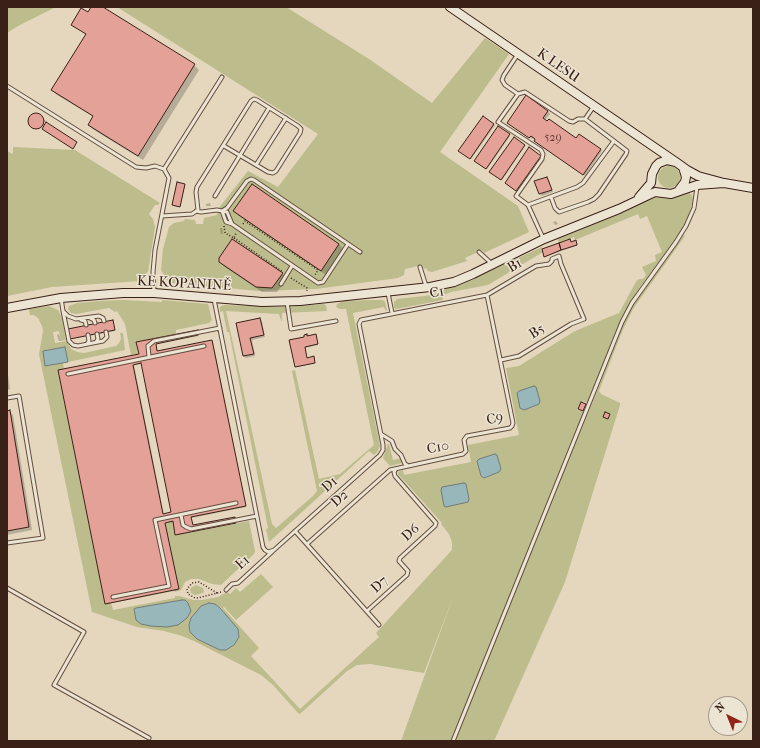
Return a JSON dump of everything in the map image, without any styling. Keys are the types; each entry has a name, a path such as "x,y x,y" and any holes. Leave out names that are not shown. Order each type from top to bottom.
{"street":[{"name":"K LESU","path":"450,7 676,162"},
{"path":"652,146 656,156 656,166"},
{"path":"636,200 648,187 656,166 667,160 676,162 698,176 724,183 753,188"},
{"path":"675,193 683,186 685,182 686,177 683,167"},
{"path":"652,179 655,187 661,192"},
{"path":"636,200 655,192 666,194 675,193 697,185 724,183"},
{"name":"KE KOPANINĚ","path":"7,308 61,298 123,293 262,302 300,302 427,288 458,280 544,239 620,209 636,200"}],"lane":[{"path":"518,54 502,80 505,85 518,94"},
{"path":"164,169 222,77"},
{"path":"7,86 136,166 146,168 155,166 164,169 169,178 155,250 153,272 154,294"},
{"path":"544,239 528,205 516,196 542,159 543,154 541,150 498,122 518,94 525,92 569,121 572,122 578,119 585,119 627,151 599,194 588,202 559,212 555,208 551,197"},
{"path":"196,211 198,208 196,192 198,187 251,101 257,100 301,129 276,171 272,173 224,146"},
{"path":"585,119 594,106"},
{"path":"215,196 269,108"},
{"path":"256,165 286,118"},
{"path":"528,205 577,187 583,183 614,141"},
{"path":"162,216 192,214 196,211 222,211 227,208 247,181 251,179 360,252"},
{"path":"453,741 622,322 638,294 683,231 694,208 697,185"},
{"path":"222,211 226,222 232,224 318,283 323,282 348,244"},
{"path":"479,252 492,264"},
{"name":"B1","path":"487,295 536,266 549,264 552,259 559,256 560,264 584,319"},
{"path":"280,284 292,266"},
{"path":"420,267 427,288"},
{"path":"388,293 392,313"},
{"path":"487,295 501,360"},
{"name":"C1","path":"380,432 359,323 362,319 487,295"},
{"path":"61,298 69,341 76,346 94,343 105,340 107,337 106,332"},
{"path":"181,515 183,525 191,529 257,516 214,298"},
{"path":"287,302 291,329 336,321"},
{"path":"63,310 68,316 76,320 100,316 104,321"},
{"path":"90,318 94,319 95,323"},
{"name":"B5","path":"501,360 519,356 571,324 584,319"},
{"path":"81,320 84,321 86,325"},
{"path":"149,357 148,348 149,344 152,342 220,328"},
{"path":"94,343 98,339 97,334"},
{"path":"85,345 89,341 88,335"},
{"path":"68,374 204,346"},
{"name":"C9","path":"467,436 511,427 513,423 501,360"},
{"path":"7,398 19,396 43,538 7,543"},
{"path":"380,432 392,441 394,448 402,456 405,464 408,465"},
{"name":"D1","path":"295,531 380,455 383,448 380,432"},
{"name":"C10","path":"388,471 408,465 463,454 466,451 464,440 467,436"},
{"name":"D6","path":"397,468 394,472 395,476 436,523 435,526 400,558 399,561 408,572 407,575"},
{"name":"D2","path":"307,544 388,471"},
{"path":"113,597 169,586 155,520 236,503"},
{"name":"E1","path":"257,516 264,548 270,552 274,550"},
{"path":"295,531 380,625"},
{"name":"E1","path":"226,590 232,584 238,583 295,531"},
{"name":"D7","path":"367,611 407,575"},
{"path":"7,588 84,632 54,684 149,738"}],"path":[{"path":"241,226 245,221 318,270 314,276"},
{"path":"224,224 225,233 284,272"},
{"path":"234,238 237,232"},
{"path":"290,277 307,288 307,291"},
{"path":"217,594 199,582 192,583 187,589 188,594 195,598 217,594 226,590"}],"green space":[{"path":"7,7 56,7 7,33"},
{"path":"117,7 286,7 369,59 432,103 485,38 509,54 440,152 518,206 529,232 484,253 482,250 465,258 467,261 432,272 428,271 426,268 424,269 422,265 405,269 404,275 398,278 316,289 259,291 172,283 167,280 161,270 163,249 169,227 174,223 184,221 185,219 195,220 196,224 203,224 204,218 217,215 218,209 248,171 278,187 318,134"},
{"path":"13,147 75,150 160,203 155,205 149,214 153,219 155,227 148,272 144,278 140,281 52,287 7,296 7,151 13,154"},
{"path":"669,166 677,169 680,177 677,185 669,188 661,185 658,177 661,169"},
{"path":"688,192 692,195 693,201 689,214 679,235 640,287 624,314 588,403 581,401 577,410 584,412 451,741 401,741 453,597 424,673 370,664 357,665 347,671 300,714 273,685 261,675 194,641 164,631 137,627 92,612 39,354 43,331 42,326 38,318 34,315 30,315 29,309 49,306 58,310 62,318 66,340 61,341 59,331 53,332 55,343 67,341 71,349 77,352 84,353 116,346 121,339 120,333 123,333 125,350 63,363 64,369 58,371 105,604 111,603 113,610 175,598 175,596 193,600 218,597 227,592 230,594 236,588 240,592 261,574 273,587 236,620 224,607 223,608 259,648 251,656 300,709 379,637 376,633 452,550 452,542 449,534 441,524 442,523 398,474 398,472 403,470 404,475 471,462 468,445 519,435 506,368 519,366 575,331 619,313 637,280 643,279 646,275 642,267 656,261 655,255 662,252 647,216 640,219 638,214 575,240 574,237 559,243 558,239 620,214 655,195","holes":["477,461 499,472 484,478 481,476","209,603 215,604 221,608 239,632 239,637 234,645 226,650 220,650 197,639 190,632 189,625 201,606"]},
{"path":"684,235 685,236 633,309 621,334 599,391 601,394 620,403 620,405 565,582 494,741 455,741 556,488 625,321 641,292"},
{"path":"542,247 543,252 488,285 451,292 442,296 443,300 396,309 394,308 394,302 397,299 425,296 441,292"},
{"path":"123,300 162,302 162,300 208,304 212,320 209,323 176,330 176,334 136,342 138,354 131,355 125,324 117,311 115,312 109,308 76,314 71,313 68,309 69,306 77,303"},
{"path":"383,300 387,310 386,311 384,307 353,313 380,446 374,455 369,451 269,542 266,529 268,528 229,332 227,332 223,311 220,312 220,307 224,305 282,307 324,304 326,306 327,311 282,313 282,323 279,314 226,311 272,524 276,528 317,491 292,371 295,370 319,479 340,474 374,445 346,309 336,307 337,304 343,301"},
{"path":"388,444 393,460 401,458 402,463 390,466 383,458"},
{"path":"173,521 175,535 249,521 255,551 254,554 221,585 212,584 199,579 191,579 185,582 181,590 175,592 174,590 179,589 165,523"},
{"path":"196,585 203,588 203,593 195,595 191,593 190,589"}],"water":[{"path":"65,347 68,362 45,366 43,351"},
{"path":"534,386 536,387 540,401 539,404 524,410 520,408 517,393"},
{"path":"495,454 497,455 501,469 499,472 484,478 481,476 477,461"},
{"path":"464,483 466,484 469,499 468,502 446,507 444,506 441,490 442,487"},
{"path":"185,600 188,603 191,611 187,618 178,625 167,627 151,626 141,624 136,620 134,609 136,608"},
{"path":"209,603 215,604 220,608 238,629 239,637 234,645 226,650 220,650 197,639 190,632 189,625 191,618 201,606"}],"building":[{"path":"91,7 103,7 195,64 138,156 88,125 93,116 51,90 86,34 71,25 81,8 88,12"},
{"path":"526,95 548,111 543,118 547,121 549,119 576,138 579,134 601,149 583,175 534,141 535,139 531,136 529,138 507,123"},
{"path":"36,113 43,118 44,121 39,128 36,129 29,124 28,121 33,114"},
{"path":"483,116 494,124 470,159 458,151"},
{"path":"46,122 77,142 73,149 42,129"},
{"path":"498,126 510,134 486,169 474,161"},
{"path":"514,137 525,145 501,180 489,172"},
{"path":"529,147 541,156 516,191 505,183"},
{"path":"547,177 552,190 539,194 534,181"},
{"path":"177,182 185,184 180,207 172,205"},
{"path":"252,184 339,244 321,271 233,211"},
{"path":"232,239 283,273 272,288 256,287 219,262 219,258"},
{"path":"570,239 571,242 576,240 577,245 561,250 559,243"},
{"path":"559,243 561,250 544,257 542,249"},
{"path":"260,318 264,335 250,338 254,354 243,356 236,323"},
{"path":"113,320 115,330 70,339 68,329"},
{"path":"198,330 198,335 156,344 157,351 212,340 246,506 191,517 193,525 235,517 236,523 175,535 173,521 165,523 179,589 105,604 58,370 139,354 136,342","holes":["141,363 171,512 163,514 133,365"]},
{"path":"307,334 307,336 316,334 318,344 305,347 307,358 314,356 315,363 295,367 289,340 304,337 304,335"},
{"path":"581,402 586,404 583,411 578,409"},
{"path":"10,410 29,527 7,531 7,411"},
{"path":"605,412 610,414 608,419 603,417"}]}
